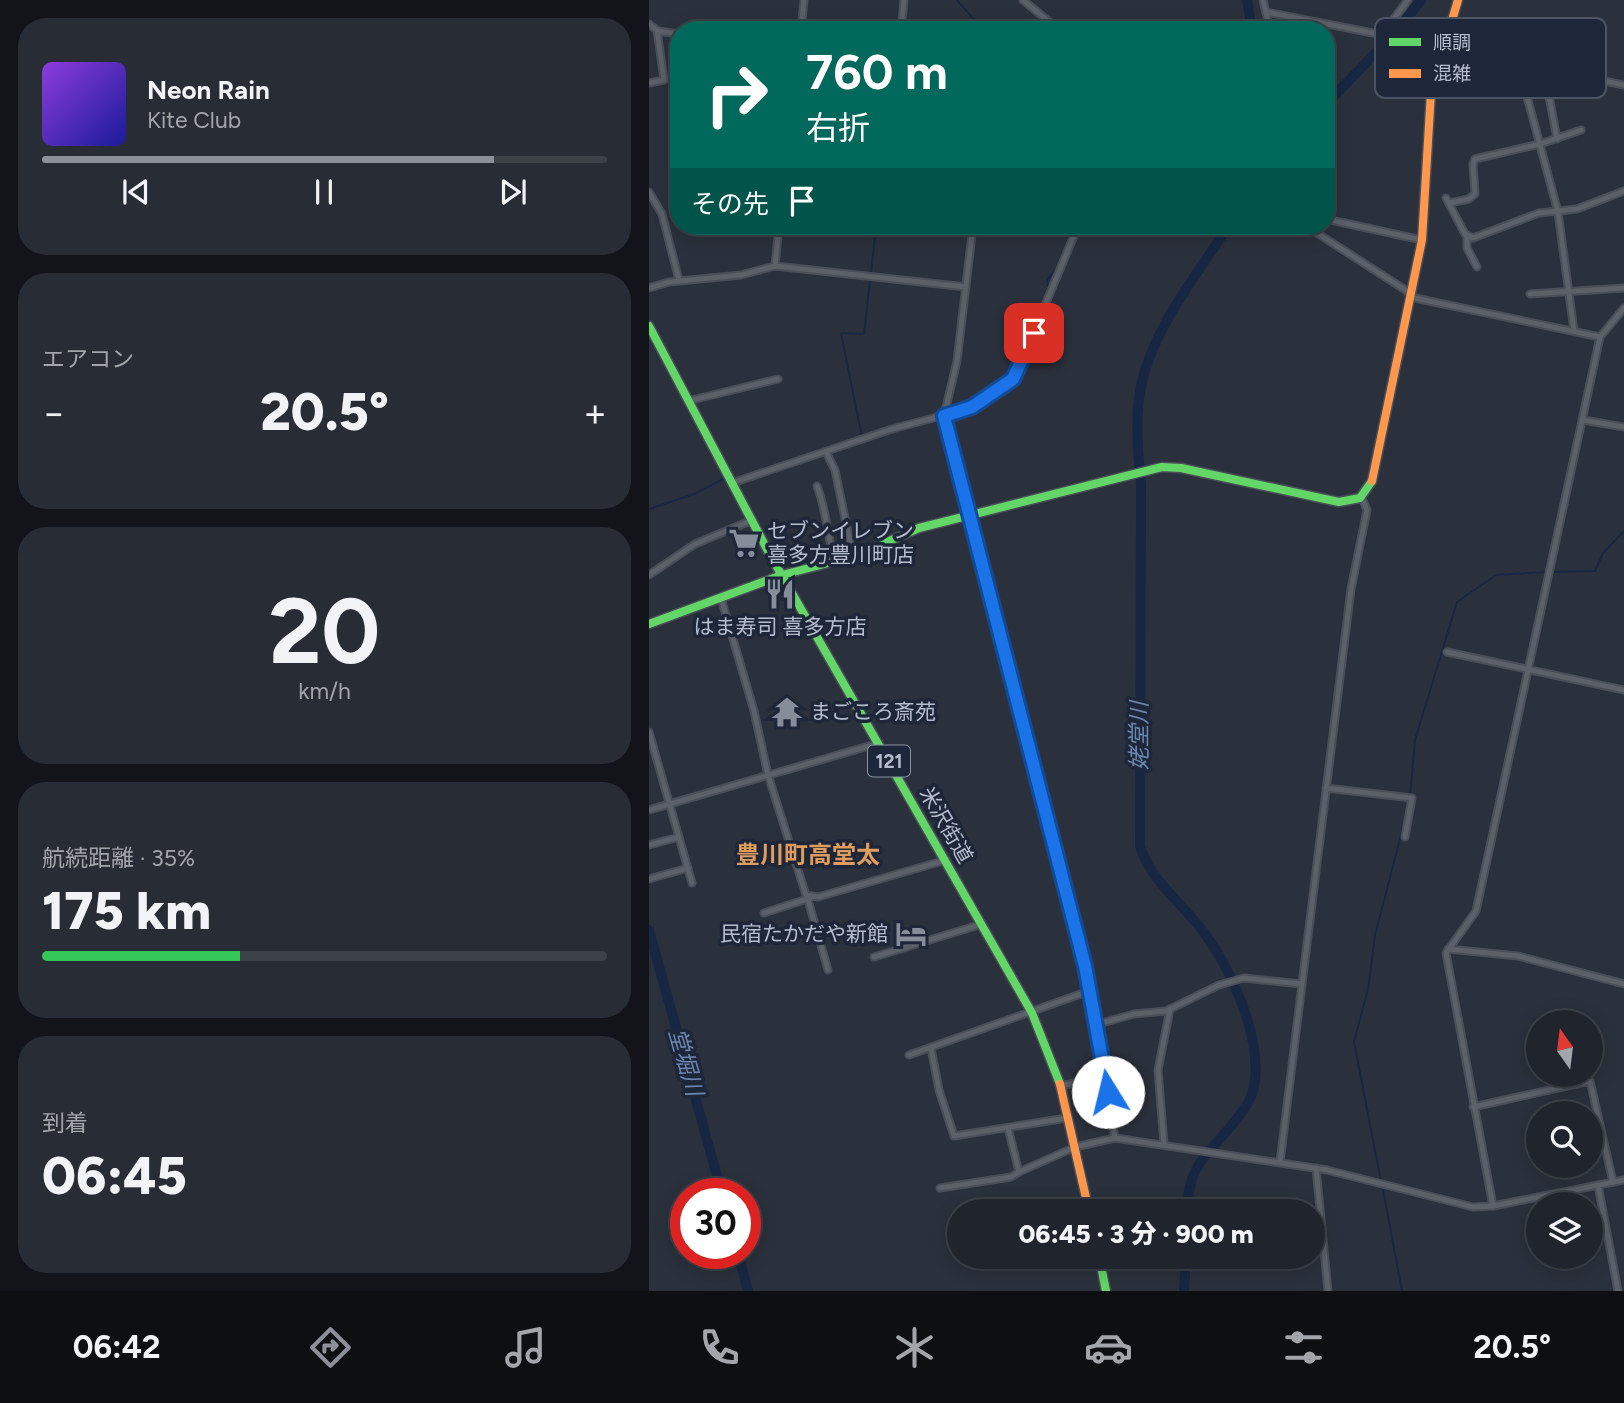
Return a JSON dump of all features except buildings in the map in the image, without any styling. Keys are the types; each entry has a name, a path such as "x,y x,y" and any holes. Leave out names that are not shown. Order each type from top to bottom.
{"main road":[{"path":"1452,18 1458,0"},
{"path":"649,624 782,575 853,557 919,528 1172,467 1339,502 1348,503 1362,498 1372,482 1423,240 1431,98"},
{"name":"米沢街道","path":"649,326 782,575 1031,1012 1061,1086 1086,1199"},
{"path":"1102,1269 1106,1291"}],"street":[{"path":"802,21 804,0"},
{"path":"902,21 904,0"},
{"path":"1023,0 1048,21"},
{"path":"1263,0 1268,21"},
{"path":"1394,18 1408,0"},
{"path":"1266,12 1312,21"},
{"path":"649,24 657,30 670,32"},
{"path":"1335,26 1375,33"},
{"path":"649,83 664,80 657,30"},
{"path":"1606,81 1624,85"},
{"path":"1528,98 1558,212 1574,331"},
{"path":"1549,98 1557,139"},
{"path":"1477,267 1467,248 1467,237 1447,200 1469,199 1475,194 1475,159 1540,144 1581,130"},
{"path":"1467,237 1493,232 1539,213 1558,212 1608,199 1624,191"},
{"path":"649,192 662,214 679,280"},
{"path":"1335,221 1423,240"},
{"path":"775,266 778,235"},
{"path":"972,235 957,361 944,416 1089,992 1115,1138"},
{"path":"732,484 892,429 972,407 1013,379 1074,235"},
{"path":"1320,235 1407,291 1410,297 1600,337"},
{"path":"649,288 669,282 732,277 775,266 966,288"},
{"path":"1530,294 1624,288"},
{"path":"1493,1206 1446,961 1448,949 1476,911 1600,337 1624,308"},
{"path":"688,401 778,379"},
{"path":"1583,420 1624,427"},
{"path":"826,452 835,470 853,557"},
{"path":"817,486 829,526 828,537 835,562"},
{"path":"1280,1162 1351,589 1368,510 1362,498"},
{"path":"649,575 695,544 752,520"},
{"path":"721,598 755,711 768,775 803,890 809,899 828,970"},
{"path":"1447,652 1624,690"},
{"path":"649,732 692,883"},
{"path":"649,810 879,743"},
{"path":"1326,788 1412,798 1405,838"},
{"path":"649,845 679,836"},
{"path":"764,913 946,860"},
{"path":"649,879 688,868"},
{"path":"874,957 982,924"},
{"path":"1448,949 1518,956 1624,984"},
{"path":"1095,1022 1102,1023 1134,1014 1170,1009 1222,984 1244,978 1301,984"},
{"path":"909,1055 1089,992"},
{"path":"1164,1144 1158,1070 1170,1009"},
{"path":"931,1048 939,1090 955,1136 1069,1118"},
{"path":"1061,1086 1105,1076"},
{"path":"1473,1107 1590,1082 1613,1182"},
{"path":"1008,1128 1019,1171"},
{"path":"940,1188 1011,1177 1075,1147 1115,1138 1316,1168 1465,1206 1493,1206 1624,1180"},
{"path":"1316,1168 1328,1291"},
{"path":"1598,1185 1618,1291"}],"waterway":[{"path":"898,21 901,0"},
{"path":"957,0 975,21"},
{"name":"姥堂川","path":"1247,0 1250,21"},
{"path":"1408,18 1421,0"},
{"path":"1335,95 1375,54"},
{"path":"871,274 875,235"},
{"name":"姥堂川","path":"1188,1199 1191,1181 1201,1161 1251,1098 1255,1053 1243,1008 1224,965 1202,930 1151,870 1140,846 1141,485 1137,420 1142,382 1157,340 1222,235"},
{"path":"1049,290 1047,280 1056,269 1070,239"},
{"path":"862,437 841,333 864,334 870,280"},
{"path":"972,403 1000,387"},
{"path":"949,410 967,406"},
{"path":"649,509 694,494 725,478"},
{"path":"1552,572 1595,571 1603,553 1624,531"},
{"path":"1410,797 1415,740 1457,602 1496,575 1546,572"},
{"path":"1381,1181 1354,1042 1368,989 1375,935 1406,816"},
{"name":"堂堀川","path":"649,930 718,1178"},
{"path":"1383,1190 1402,1291"},
{"name":"堂堀川","path":"742,1269 748,1291"},
{"name":"姥堂川","path":"1184,1291 1185,1269"}],"traffic: fast":[{"path":"649,326 769,553 1032,1013 1060,1084"},
{"path":"649,624 782,575 855,556 919,528 1162,467 1181,468 1339,502 1360,498 1372,481"},
{"path":"1102,1269 1106,1291"}],"traffic: slow":[{"path":"1453,18 1458,0"},
{"path":"1372,481 1422,240 1431,98"},
{"path":"1060,1084 1086,1199"}],"place":[{"name":"セブンイレブン 喜多方豊川町店","path":"744,543"},
{"name":"はま寿司 喜多方店","path":"780,594"},
{"name":"まごころ斎苑","path":"787,712"},
{"name":"民宿たかだや新館","path":"911,934"}],"district":[{"name":"豊川町高堂太","path":"808,855"}],"route":[{"path":"1034,333 1013,379 972,407 944,416 1085,966 1108,1092"}]}
